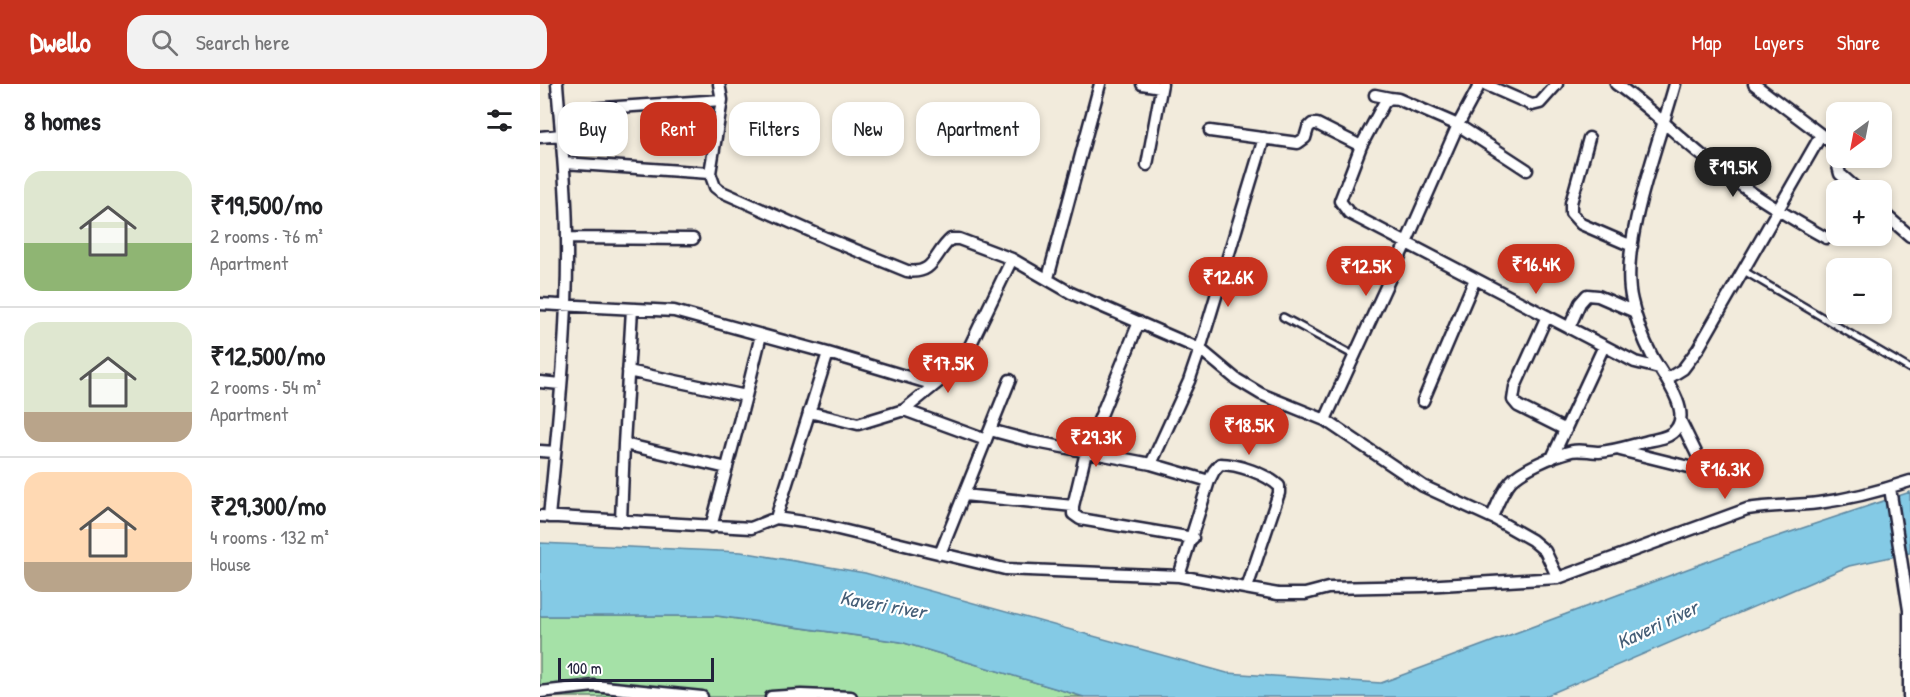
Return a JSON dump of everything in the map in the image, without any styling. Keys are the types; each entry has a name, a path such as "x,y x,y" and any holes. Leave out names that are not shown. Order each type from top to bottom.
{"street":[{"path":"557,84 558,102"},
{"path":"719,84 722,100 710,173 715,187 720,191 836,243 907,271 924,270 933,263 944,245 951,239 959,239 1012,259 1071,292 1200,349 1236,379 1261,394 1325,420 1423,486 1492,517 1539,545 1545,551 1558,578"},
{"path":"1048,278 1100,84"},
{"path":"1142,84 1162,85 1147,165"},
{"path":"1325,420 1458,124 1482,84 1532,105 1540,103 1557,84"},
{"path":"1616,84 1635,97 1733,180 1826,238"},
{"path":"1617,449 1705,471 1681,422 1681,412 1667,380 1646,343 1630,289 1632,246 1643,195 1675,84"},
{"path":"1754,84 1832,143 1835,149 1836,166 1847,180"},
{"path":"1374,95 1398,99 1458,124 1527,170"},
{"path":"1390,98 1384,103 1361,146 1340,201 1349,213 1635,362 1659,368"},
{"path":"628,106 722,100"},
{"path":"1210,131 1298,143 1302,141 1312,124 1317,124 1361,146"},
{"path":"540,137 558,135"},
{"path":"1667,380 1689,363 1821,135"},
{"path":"1151,464 1189,381 1264,138"},
{"path":"1589,138 1570,203 1571,213 1581,224 1632,246"},
{"path":"563,156 567,238 566,305 555,452 544,517 751,528 776,518 818,524 1005,569 1179,576 1278,594 1305,594 1328,588 1424,586 1558,578 1747,509 1817,503 1890,488 1910,480"},
{"path":"564,163 710,173"},
{"path":"1892,220 1910,236"},
{"path":"567,238 693,239"},
{"path":"809,412 858,424 904,410 957,367 966,354 1012,259"},
{"path":"1423,401 1475,279"},
{"path":"1569,328 1580,303 1587,295 1598,296 1635,312"},
{"path":"540,304 674,312 828,353 935,385"},
{"path":"621,521 632,309"},
{"path":"1546,316 1515,387 1513,400 1518,406 1566,430"},
{"path":"1139,322 1086,452 1072,506 1073,514 1080,519 1193,538"},
{"path":"711,527 761,335"},
{"path":"1552,458 1604,346"},
{"path":"776,518 828,353"},
{"path":"628,371 746,396"},
{"path":"940,554 1010,381"},
{"path":"540,382 560,384"},
{"path":"904,410 988,435 1151,464 1209,481"},
{"path":"1492,517 1506,488 1513,479 1525,471 1570,451 1599,452 1666,437 1675,431 1681,422"},
{"path":"624,444 727,468"},
{"path":"540,451 555,452"},
{"path":"1179,576 1193,538 1209,481 1220,464 1229,464 1271,479 1279,486 1279,493 1247,588"},
{"path":"1890,488 1909,610 1909,697"},
{"path":"964,495 1072,506"},
{"path":"540,692 594,686 702,697"},
{"path":"771,697 801,695 850,697"}],"lane":[{"path":"1743,271 1910,369"},
{"path":"1283,317 1355,356"}],"green space":[{"path":"540,616 717,616 901,642 1084,697 540,697"}],"water":[{"name":"Kaveri river","path":"1910,492 1910,553 1849,566 1543,697 1084,697 901,642 717,616 540,616 540,543 741,552 865,573 1227,673 1381,683 1749,546"}]}
